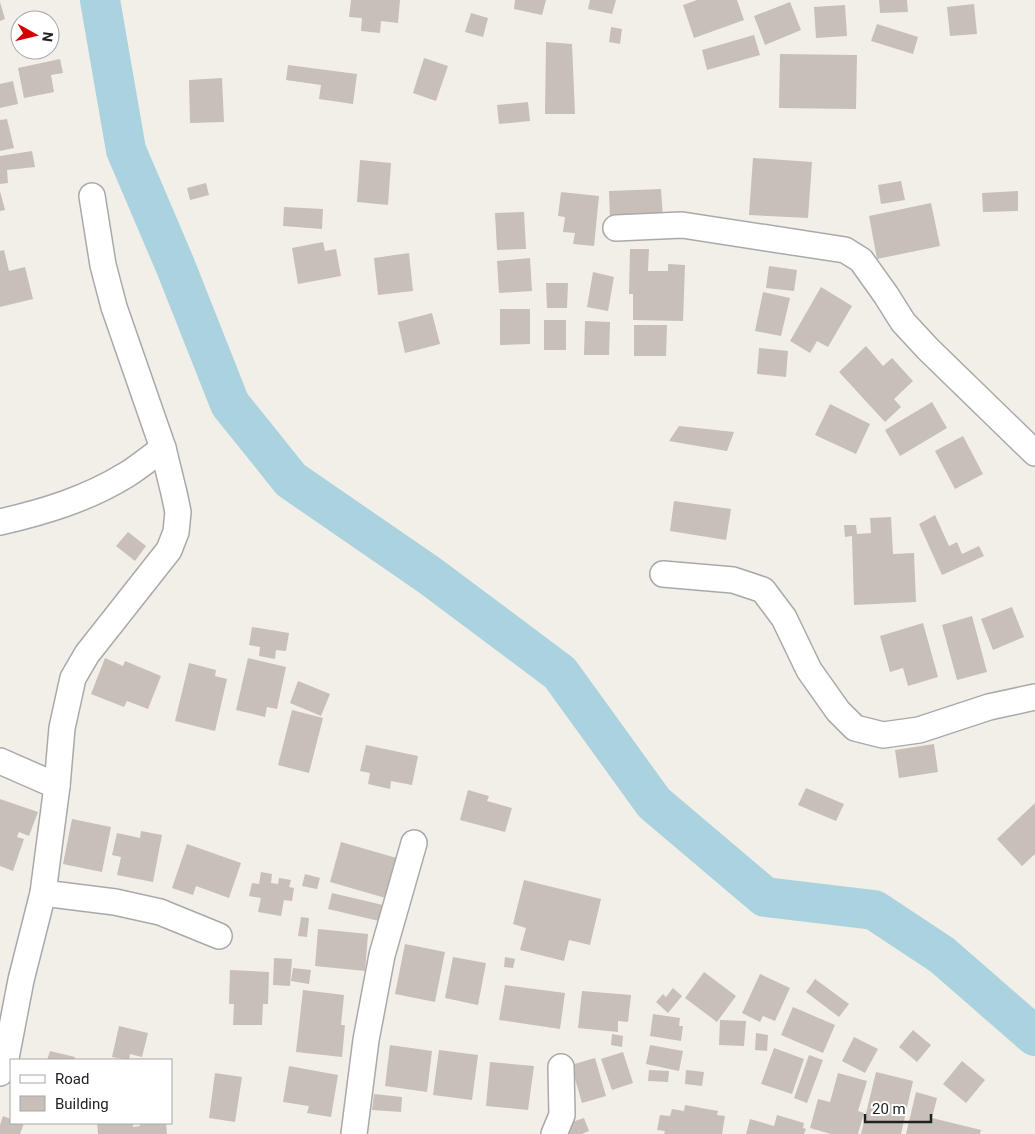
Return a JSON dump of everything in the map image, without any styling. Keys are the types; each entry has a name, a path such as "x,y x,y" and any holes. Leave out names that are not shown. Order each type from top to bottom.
{"street":[{"path":"0,1073 6,1058 21,980 44,893 62,728 73,678 87,654 169,550 176,532 178,512 163,448 114,307 103,266 92,196"},
{"path":"616,228 682,225 845,250 861,260 903,322 928,349 1035,454"},
{"path":"0,522 29,515 87,496 126,475 163,448"},
{"path":"663,574 733,580 764,590 784,618 809,670 838,711 855,728 883,735 919,730 990,707 1035,697"},
{"path":"0,761 57,786"},
{"path":"354,1134 366,1040 382,955 414,843"},
{"path":"44,893 115,902 160,912 219,936"},
{"path":"554,1134 562,1115 561,1067"}],"building":[{"path":"351,0 400,0 398,23 381,21 380,33 361,31 362,18 349,17"},
{"path":"515,0 546,0 542,15 514,9"},
{"path":"590,0 616,0 612,14 588,9"},
{"path":"697,0 737,0 744,20 694,38 683,5"},
{"path":"879,0 907,0 908,12 880,13"},
{"path":"0,2 5,19 0,21"},
{"path":"790,2 801,30 765,45 754,16"},
{"path":"974,4 977,34 950,36 947,7"},
{"path":"845,5 847,36 816,38 814,7"},
{"path":"471,13 488,18 483,37 465,32"},
{"path":"877,24 918,37 913,54 871,41"},
{"path":"611,27 622,29 620,44 609,42"},
{"path":"754,35 760,55 707,70 702,50"},
{"path":"546,42 572,44 575,114 545,114"},
{"path":"780,54 857,55 856,109 779,108"},
{"path":"424,58 448,66 436,101 413,93"},
{"path":"60,59 63,73 51,75 54,92 24,98 18,68"},
{"path":"288,65 357,74 353,104 319,99 321,85 286,80"},
{"path":"222,78 224,122 190,123 189,80"},
{"path":"13,81 18,104 0,108 0,84"},
{"path":"528,102 530,121 499,124 497,105"},
{"path":"7,119 14,148 0,151 0,120"},
{"path":"32,151 35,167 7,170 8,183 0,184 0,156"},
{"path":"753,158 812,162 808,218 749,215"},
{"path":"360,160 391,163 388,205 357,202"},
{"path":"901,181 905,200 881,204 878,185"},
{"path":"206,183 209,195 190,200 187,188"},
{"path":"661,189 663,218 610,221 609,191"},
{"path":"0,191 5,210 0,211"},
{"path":"1018,191 1018,211 983,212 982,193"},
{"path":"561,192 599,196 594,246 573,244 575,233 563,232 565,217 558,216"},
{"path":"931,203 940,246 877,259 869,216"},
{"path":"284,207 323,209 322,229 283,226"},
{"path":"524,212 526,249 497,250 495,213"},
{"path":"323,242 325,251 336,249 341,276 298,284 292,248"},
{"path":"630,249 649,249 648,271 668,271 668,264 685,265 683,321 633,320 633,294 629,294"},
{"path":"4,250 9,271 25,267 33,299 0,307 0,251"},
{"path":"409,253 413,291 378,295 374,258"},
{"path":"530,258 532,291 499,293 497,261"},
{"path":"769,266 797,270 794,291 766,288"},
{"path":"593,272 614,277 608,311 587,307"},
{"path":"546,283 568,283 567,308 547,308"},
{"path":"821,287 852,306 828,347 817,341 810,353 790,341"},
{"path":"763,292 790,298 781,336 755,331"},
{"path":"500,309 530,309 530,344 500,345"},
{"path":"432,313 440,344 405,353 398,322"},
{"path":"544,320 566,320 566,350 544,350"},
{"path":"585,321 610,322 609,355 584,355"},
{"path":"634,325 667,325 666,356 634,356"},
{"path":"866,346 883,366 892,358 913,381 894,399 901,407 885,422 839,372"},
{"path":"759,348 788,351 786,377 757,374"},
{"path":"932,402 947,428 900,456 885,430"},
{"path":"830,404 870,424 856,454 815,435"},
{"path":"679,426 734,432 727,451 669,441"},
{"path":"963,436 983,474 955,489 935,451"},
{"path":"674,501 731,509 726,540 670,531"},
{"path":"935,515 949,546 957,542 962,554 979,546 984,556 942,575 919,524"},
{"path":"891,517 893,554 914,553 916,602 854,605 852,536 845,537 844,525 856,525 857,534 871,533 870,518"},
{"path":"128,532 146,546 135,561 116,546"},
{"path":"1012,607 1024,637 993,650 981,619"},
{"path":"972,616 987,672 957,680 942,625"},
{"path":"923,623 938,677 908,686 903,668 890,672 880,636"},
{"path":"252,627 289,633 286,651 276,650 275,659 259,656 260,647 249,645"},
{"path":"105,658 123,666 125,661 161,676 148,709 127,701 124,707 91,694"},
{"path":"248,658 286,667 277,709 267,707 265,717 236,710"},
{"path":"189,663 216,670 215,676 227,679 215,731 175,721"},
{"path":"298,681 330,694 321,716 290,703"},
{"path":"292,710 323,718 309,773 278,765"},
{"path":"934,744 938,772 899,778 895,750"},
{"path":"366,745 418,756 412,785 391,781 390,789 368,784 370,773 360,771"},
{"path":"806,788 844,804 836,821 798,805"},
{"path":"468,790 489,796 487,801 512,808 505,832 460,820"},
{"path":"0,799 38,812 29,836 19,832 17,837 24,839 13,871 0,866"},
{"path":"1035,803 1035,854 1022,866 997,839"},
{"path":"72,819 111,827 102,872 63,864"},
{"path":"141,831 162,835 153,882 117,875 121,857 112,855 117,833 140,838"},
{"path":"341,842 400,859 389,899 330,882"},
{"path":"187,844 241,863 229,898 196,886 193,895 172,888"},
{"path":"261,872 272,874 271,883 278,884 279,878 291,880 289,887 294,888 292,901 284,900 281,916 258,912 261,898 249,896 252,883 259,884"},
{"path":"305,874 320,878 317,889 302,886"},
{"path":"524,880 601,899 590,945 569,940 564,961 520,950 526,928 513,924"},
{"path":"332,893 383,905 379,921 328,909"},
{"path":"301,917 309,918 307,937 298,936"},
{"path":"318,929 368,934 365,971 315,966"},
{"path":"405,944 445,952 435,1002 395,994"},
{"path":"453,957 486,963 478,1005 445,998"},
{"path":"505,957 515,959 513,968 504,967"},
{"path":"274,958 292,959 290,986 273,985"},
{"path":"293,968 311,970 309,984 291,981"},
{"path":"230,970 269,972 268,1004 263,1004 262,1025 233,1025 234,1004 229,1004"},
{"path":"704,972 736,996 717,1022 685,998"},
{"path":"760,974 790,988 775,1021 763,1016 760,1022 742,1013"},
{"path":"815,979 849,1004 839,1017 806,992"},
{"path":"505,985 565,993 560,1029 499,1020"},
{"path":"673,988 682,996 668,1013 656,1002 663,994 666,997"},
{"path":"303,990 344,995 341,1025 345,1025 342,1057 296,1052"},
{"path":"582,991 631,995 628,1022 618,1021 618,1032 578,1028"},
{"path":"793,1007 835,1025 823,1053 781,1035"},
{"path":"653,1014 680,1018 679,1026 683,1026 681,1041 650,1036"},
{"path":"720,1020 746,1021 744,1046 719,1045"},
{"path":"119,1026 148,1033 142,1057 130,1054 129,1059 112,1057"},
{"path":"913,1030 931,1045 917,1062 899,1047"},
{"path":"756,1033 768,1035 767,1051 755,1050"},
{"path":"612,1034 623,1036 622,1047 611,1045"},
{"path":"854,1037 878,1049 865,1073 842,1061"},
{"path":"390,1045 432,1051 427,1092 385,1086"},
{"path":"650,1045 683,1051 679,1071 646,1064"},
{"path":"774,1048 804,1059 792,1094 761,1084"},
{"path":"439,1050 478,1055 472,1100 433,1095"},
{"path":"50,1051 75,1057 74,1059 47,1059"},
{"path":"623,1052 633,1083 612,1090 601,1059"},
{"path":"809,1055 823,1060 807,1103 794,1098"},
{"path":"595,1058 606,1096 582,1103 571,1065"},
{"path":"962,1061 985,1080 966,1103 943,1084"},
{"path":"490,1062 534,1066 528,1110 486,1106"},
{"path":"289,1066 338,1075 331,1117 307,1113 309,1106 283,1102"},
{"path":"649,1070 669,1071 668,1082 648,1081"},
{"path":"686,1070 704,1072 702,1086 685,1084"},
{"path":"876,1072 913,1081 901,1134 861,1134"},
{"path":"215,1073 242,1077 235,1122 209,1118"},
{"path":"838,1073 867,1081 858,1111 864,1113 858,1134 831,1134 810,1128 818,1099 830,1102"},
{"path":"916,1092 937,1098 932,1118 981,1130 980,1134 906,1134"},
{"path":"374,1094 402,1097 401,1112 372,1110"},
{"path":"685,1105 718,1111 717,1115 725,1116 722,1134 664,1134 665,1131 657,1130 660,1115 670,1116 672,1109 684,1111"},
{"path":"777,1115 804,1123 803,1128 806,1129 804,1134 746,1134 750,1119 774,1126"},
{"path":"3,1116 10,1119 10,1124 24,1124 20,1134 0,1134"},
{"path":"584,1118 589,1131 582,1134 566,1134 563,1125"},
{"path":"97,1124 133,1124 133,1127 140,1126 140,1124 166,1124 167,1134 98,1134"}],"waterway":[{"path":"100,0 126,150 175,265 230,404 291,480 429,575 560,673 654,803 765,897 874,910 942,955 1035,1036"}]}
